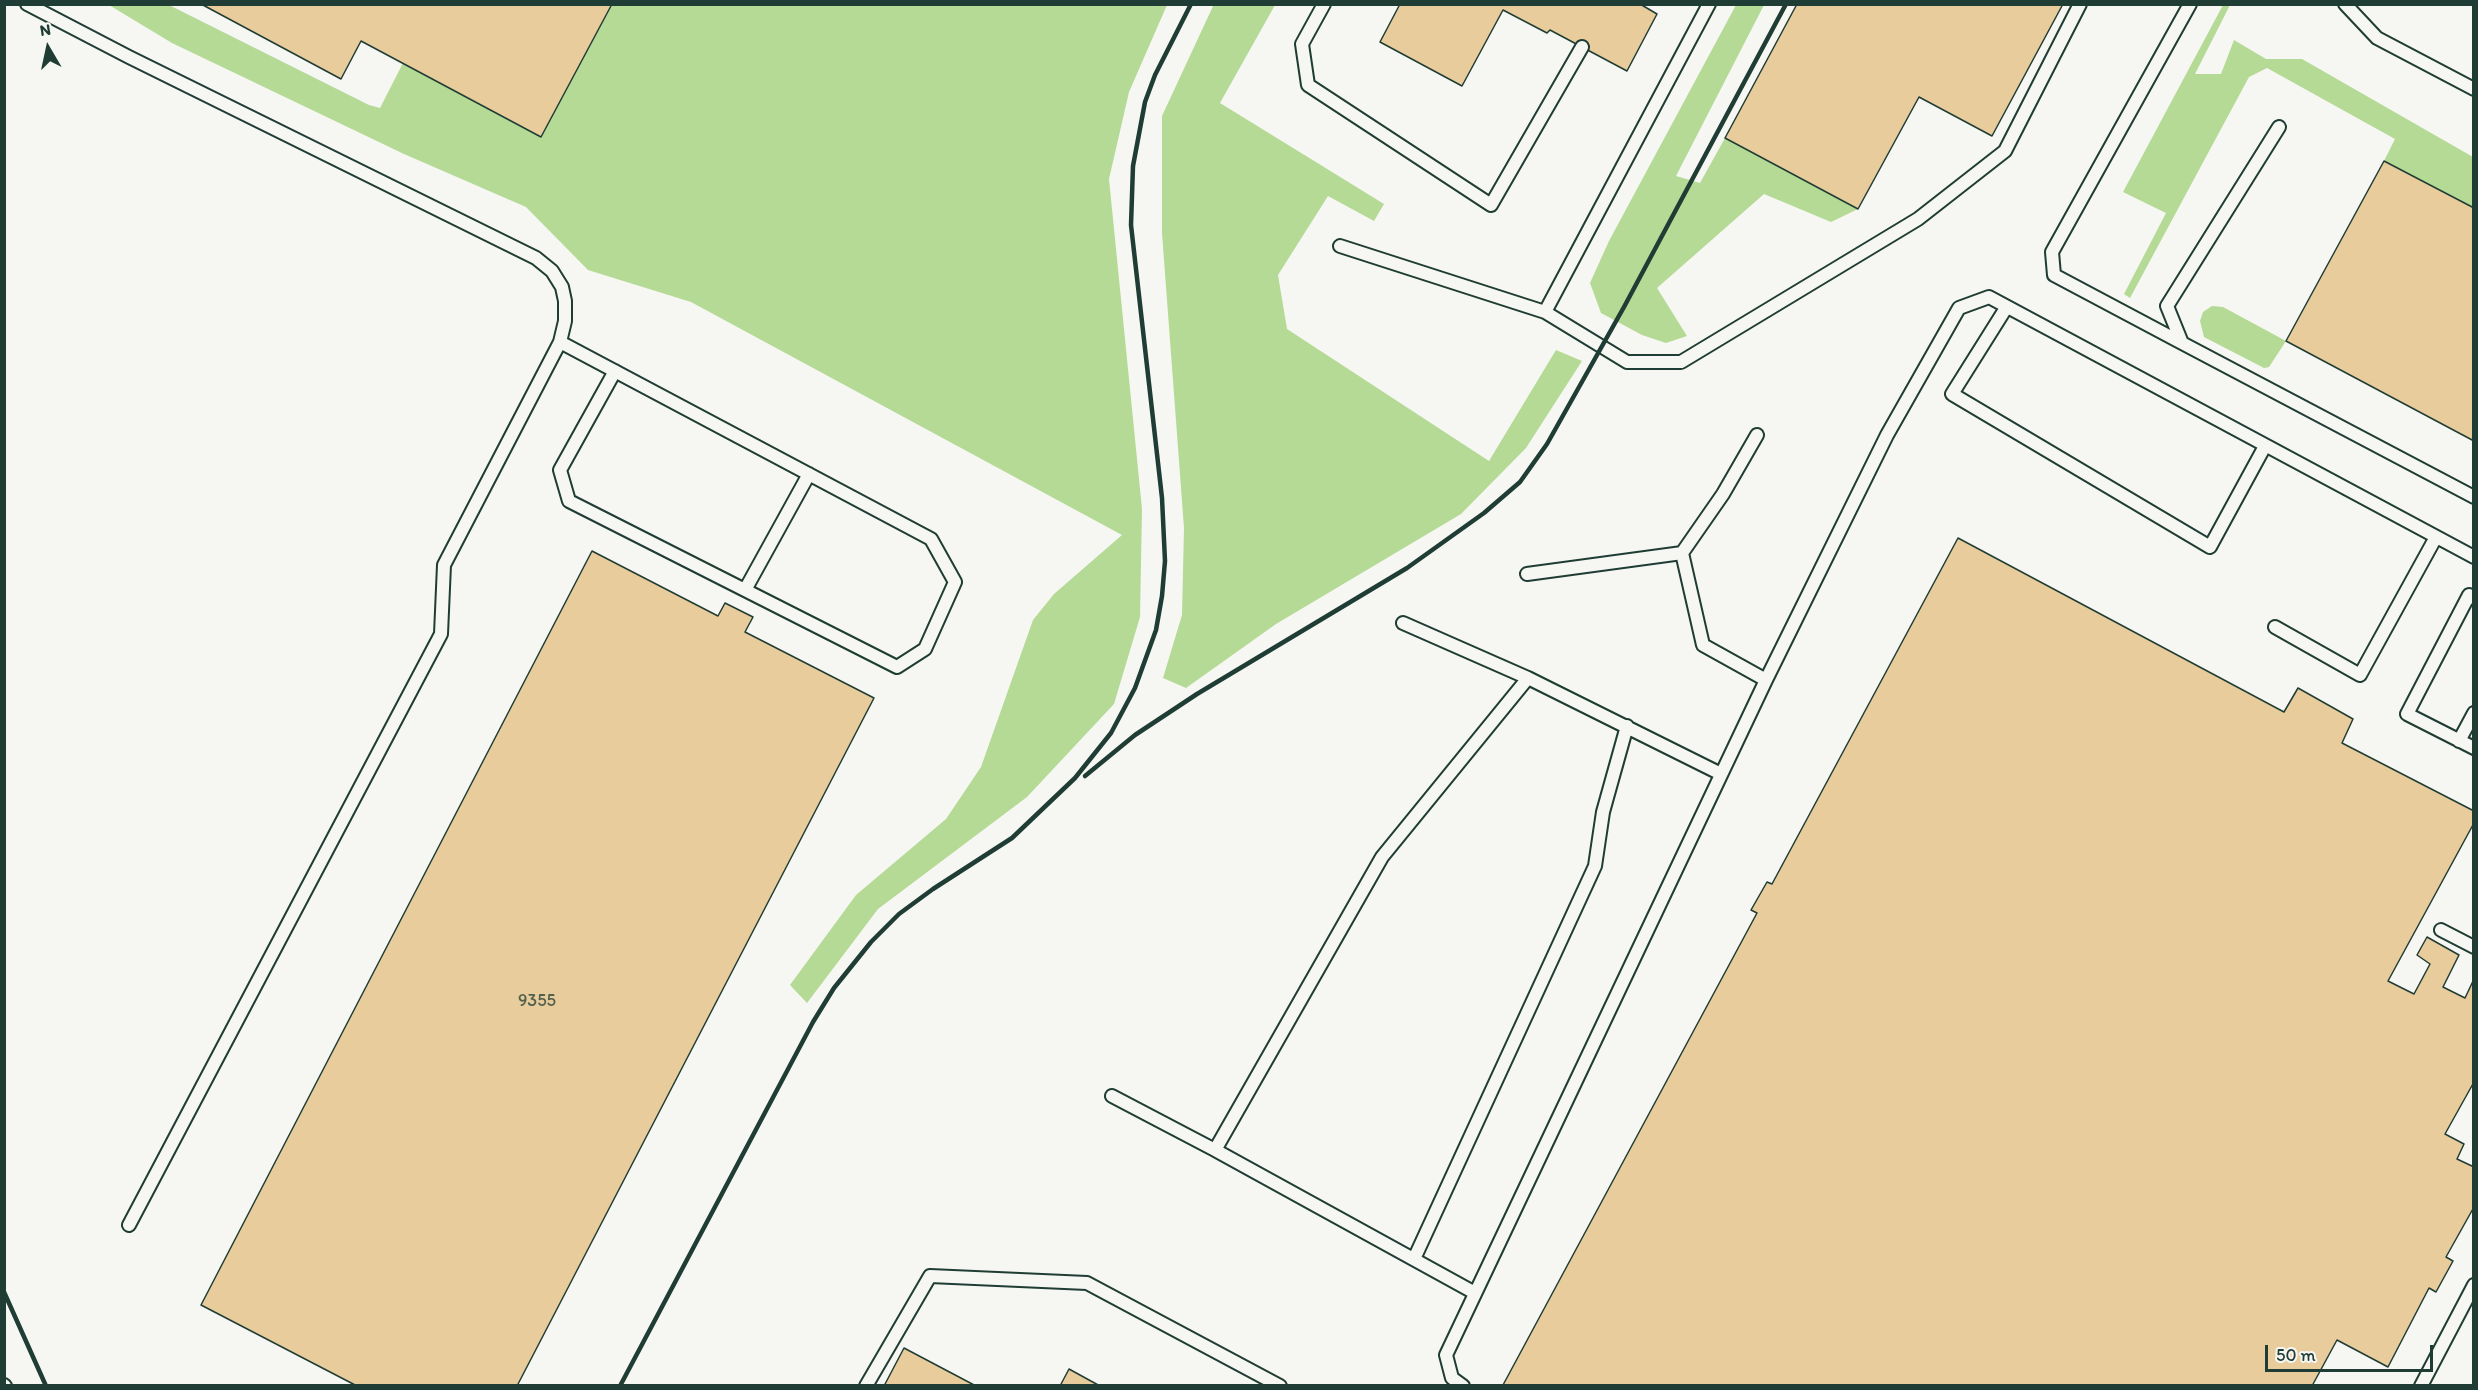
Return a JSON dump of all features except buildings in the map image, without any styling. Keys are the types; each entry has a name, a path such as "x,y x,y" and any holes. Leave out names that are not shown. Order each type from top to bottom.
{"lane":[{"path":"27,4 129,57 536,258 552,271 562,287 565,321 560,342 444,565 441,634 129,1225"},
{"path":"1324,4 1302,44 1308,85 1491,205 1582,47"},
{"path":"1545,312 1709,4"},
{"path":"1340,246 1545,312 1627,362 1681,362 1918,219 2005,151 2080,4"},
{"path":"2190,4 2052,252 2054,275 2474,497"},
{"path":"2345,4 2377,38 2474,90"},
{"path":"2182,343 2167,306 2279,127"},
{"path":"1463,1386 1452,1378 1446,1354 1766,680 1887,435 1959,308 1989,297 2474,557"},
{"path":"2006,308 1952,394 2210,547 2265,446"},
{"path":"560,342 615,371 809,474 932,539 955,582 925,649 897,667 569,501 560,470 615,371"},
{"path":"1527,574 1682,553 1723,494 1757,435"},
{"path":"745,590 809,474"},
{"path":"2275,627 2360,675 2436,537"},
{"path":"1682,553 1703,645 1766,680"},
{"path":"2474,598 2469,596 2407,714 2474,748"},
{"path":"1403,623 1528,678 1721,774"},
{"path":"1215,1150 1382,857 1528,678"},
{"path":"2459,741 2474,713"},
{"path":"1414,1259 1595,866 1603,812 1627,726"},
{"path":"2441,930 2474,947"},
{"path":"1112,1096 1475,1293"},
{"path":"866,1386 930,1276 1087,1283 1280,1386"},
{"path":"2421,1386 2474,1285"}],"green space":[{"path":"1214,4 1275,5 1220,103 1384,204 1374,221 1328,196 1278,275 1287,329 1489,461 1556,350 1582,361 1526,448 1461,514 1276,624 1186,688 1163,678 1182,615 1184,528 1162,233 1162,116"},
{"path":"109,5 169,5 369,105 380,108 403,63 541,136 612,5 1167,5 1129,92 1109,179 1142,509 1140,617 1114,704 1027,797 878,909 807,1003 790,985 856,895 946,819 981,767 1033,620 1054,594 1122,535 691,302 588,270 526,207 404,154 172,43"},
{"path":"1736,5 1764,5 1676,176 1700,183 1725,138 1858,209 1831,222 1764,194 1657,288 1687,336 1666,343 1642,335 1601,313 1590,283 1609,241"},
{"path":"2223,5 2230,5 2195,74 2221,74 2234,40 2266,59 2302,59 2473,157 2473,208 2384,161 2395,139 2267,68 2249,77 2130,298 2124,294 2166,213 2123,192"},
{"path":"2212,306 2223,307 2286,341 2269,367 2264,368 2204,337 2200,321 2203,312"}],"railway":[{"path":"620,1386 813,1022 834,988 871,942 899,914 1012,838 1075,778 1111,733 1135,688 1156,630 1165,561 1162,498 1131,225 1133,166 1145,102 1155,75 1191,4"},
{"path":"1085,776 1135,735 1197,694 1407,568 1484,513 1520,482 1547,444 1624,307 1786,4"},
{"path":"4,1292 46,1386"}]}
